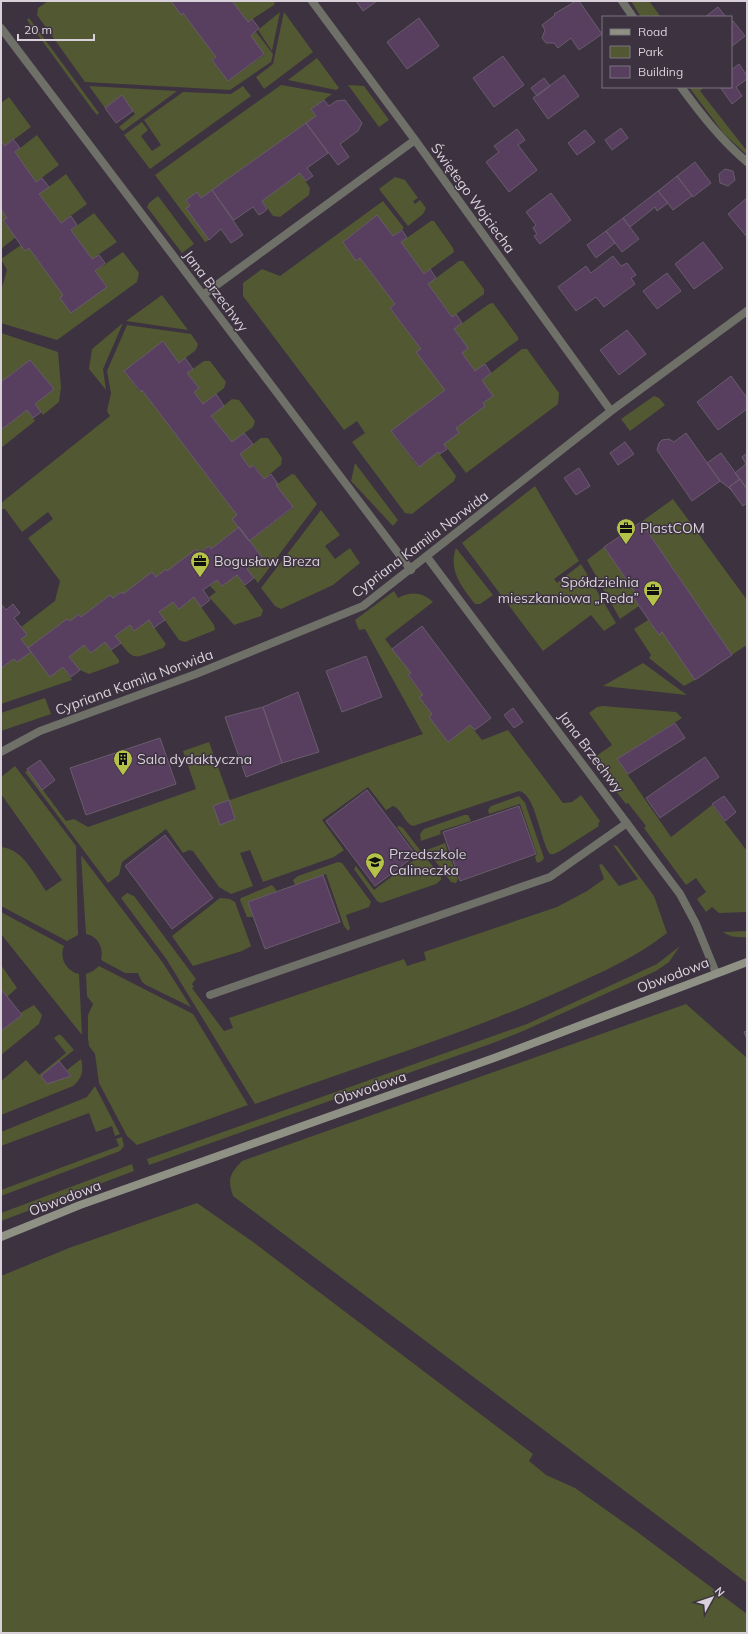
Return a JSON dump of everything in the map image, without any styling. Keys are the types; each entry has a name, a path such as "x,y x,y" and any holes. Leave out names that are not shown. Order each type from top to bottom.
{"main road":[{"name":"Obwodowa","path":"1,1237 80,1205 494,1058 747,962"}],"street":[{"name":"Świętego Wojciecha","path":"312,1 612,411"},
{"path":"622,1 632,16"},
{"name":"Jana Brzechwy","path":"1,28 411,570"},
{"path":"682,88 711,128 728,147 747,162"},
{"path":"204,295 415,140"},
{"name":"Cypriana Kamila Norwida","path":"1,752 40,731 196,674 363,606 411,570 612,411 747,311"},
{"name":"Jana Brzechwy","path":"427,557 680,894 696,924 716,973"},
{"path":"210,995 550,877 627,822"}],"green space":[{"path":"48,1 171,1 181,14 183,13 216,57 212,60 228,81 264,55 251,36 256,32 273,54 271,62 230,90 85,82 37,15 38,8"},
{"path":"232,1 275,1 274,5 248,22"},
{"path":"631,1 649,1 660,16 640,16"},
{"path":"280,12 272,51 258,30"},
{"path":"284,12 313,52 264,89 256,77 273,64"},
{"path":"29,18 99,113 97,115 27,20"},
{"path":"317,58 339,88 336,90 288,80"},
{"path":"281,85 332,94 311,109 316,116 201,198 197,192 186,200 209,240 205,242 155,175"},
{"path":"348,85 364,86 389,120 379,127"},
{"path":"89,86 177,91 123,131 119,127 135,114 122,95 105,108"},
{"path":"243,86 251,96 150,169 124,135 142,122 148,130 141,136 152,151 161,145 144,120 183,92 231,94"},
{"path":"690,88 703,88 700,91 747,151 747,155 724,134"},
{"path":"9,97 31,127 5,146 1,141 1,103"},
{"path":"37,135 59,165 36,182 15,152"},
{"path":"300,173 310,188 309,195 280,217 273,216 262,201"},
{"path":"66,174 87,204 61,223 39,194"},
{"path":"395,177 405,180 418,198 413,201 415,204 420,200 426,208 423,214 408,226 379,189"},
{"path":"158,196 194,244 182,253 147,207 149,203"},
{"path":"383,201 404,228 393,236 377,215 343,242 356,260 360,258 395,304 390,308 421,349 417,352 445,390 391,431 418,467 438,452 456,476 454,481 412,514 405,513 352,442 365,433 357,421 344,430 243,296 243,283 262,269 280,276"},
{"path":"1,209 7,218 3,221 16,237 1,249"},
{"path":"94,213 117,242 92,259 71,230"},
{"path":"431,221 434,221 453,248 454,252 424,274 401,242"},
{"path":"21,245 25,251 29,248 63,295 60,298 107,287 95,271 123,252 139,273 137,282 57,340 1,323 1,291 7,270 1,259"},
{"path":"459,261 463,261 484,289 484,294 452,317 428,284"},
{"path":"162,295 188,330 126,321"},
{"path":"493,303 518,337 518,340 475,371 462,353 468,348 454,329 489,304"},
{"path":"123,323 103,369 106,390 89,369 92,349"},
{"path":"127,325 191,334 198,344 196,350 179,363 163,342 124,371 140,392 142,390 237,515 239,527 211,549 209,546 167,571 166,569 156,577 152,572 123,594 121,592 113,598 110,595 81,617 70,621 67,619 28,648 21,639 27,635 21,627 55,601 60,581 28,538 53,519 48,512 22,532 5,509 1,509 1,503 110,416 107,411 111,393 107,371"},
{"path":"1,333 58,352 61,387 59,402 43,415 35,404 54,389 30,360 1,382"},
{"path":"522,349 527,349 559,393 558,404 466,473 444,444 459,433 456,428 485,406 483,403 493,396 482,380"},
{"path":"204,361 210,361 226,382 224,388 203,404 194,392 199,388 187,373"},
{"path":"654,396 659,398 665,405 630,431 621,419"},
{"path":"232,399 239,400 255,421 253,427 232,442 211,416"},
{"path":"27,410 35,421 1,448 1,430"},
{"path":"261,438 268,438 282,458 281,465 264,479 254,465 250,468 240,454"},
{"path":"355,463 398,520 393,526 351,481"},
{"path":"292,474 295,475 317,504 258,583 247,569 262,557 249,541 293,508 276,485"},
{"path":"535,486 579,561 554,579 557,583 581,564 616,623 604,631 591,615 543,651 462,543"},
{"path":"673,499 747,600 747,649 745,646 732,655 641,522"},
{"path":"321,510 340,535 325,546 335,559 350,548 360,563 333,585 281,609 275,606 261,588"},
{"path":"604,547 637,595 633,598 639,606 620,619 587,560"},
{"path":"456,548 493,595 480,604 475,604 465,591 455,571 454,556"},
{"path":"237,575 263,610 261,616 234,625 209,597 216,592 210,586 217,580 222,586"},
{"path":"394,591 398,598 407,594 421,594 433,602 385,639 411,673 408,676 423,695 420,698 432,714 429,717 448,742 470,725 482,740 508,730 563,803 572,802 581,795 600,821 598,824 599,826 560,851 550,854 546,848 530,800 525,794 519,791 413,826 407,822 399,810 393,806 386,810 368,787 322,820 344,850 334,857 263,882 250,850 240,853 253,886 231,894 219,887 193,851 189,850 183,853 166,829 122,862 119,875 108,883 25,772 28,770 66,821 74,819 88,827 196,789 183,751 209,742 230,800 423,734 365,629 359,630 355,620"},
{"path":"194,597 214,625 215,630 185,642 179,640 159,612 173,602 179,609"},
{"path":"149,620 166,644 163,648 145,655 131,655 115,636 130,625 134,631"},
{"path":"648,620 659,635 662,632 695,680 684,686 649,658 651,655 634,629"},
{"path":"105,642 119,660 119,663 89,674 80,670 69,657 84,645 91,653"},
{"path":"31,652 50,677 63,667 72,680 1,704 1,668 14,659 17,662"},
{"path":"643,663 687,695 603,686"},
{"path":"45,698 51,714 1,731 1,713"},
{"path":"603,706 676,712 682,718 617,759 671,837 712,805 747,851 747,912 719,913 712,907 706,912 697,899 706,892 696,878 686,885 644,828 646,826 628,803 626,804 593,762 595,757 612,745 589,713 597,707"},
{"path":"15,766 76,846 78,935 67,941 1,906 1,847 16,852 22,857 46,891 62,880 1,794 1,777"},
{"path":"519,796 525,803 544,858 542,861 537,863 535,857 537,854 520,804 489,814 488,810 491,806"},
{"path":"464,815 468,815 471,821 440,831 441,834 421,841 420,834 424,829"},
{"path":"399,826 403,828 441,877 441,880 436,884 381,903 377,901 354,869 356,866 374,890 419,856 397,827"},
{"path":"445,843 458,879 456,883 451,882 427,850"},
{"path":"613,845 617,846 654,896 667,933 656,942 606,970 529,1005 451,1035 255,1104 167,960 121,898 127,893 134,896 196,979 192,984 194,987 192,988 224,1031 233,1028 229,1018 404,959 407,966 426,960 424,952 557,907 587,891 604,879 599,865 602,864 619,886 638,879"},
{"path":"81,855 163,963 191,1007 146,985 142,982 138,973 125,973 101,960 102,951 99,943 94,937 86,934"},
{"path":"338,862 342,863 371,902 369,907 346,915 350,928 348,931 344,926 326,874 295,885 293,880 298,876"},
{"path":"272,885 277,891 248,902 253,917 247,917 240,900 241,898"},
{"path":"220,898 230,899 235,902 251,946 242,951 193,966 172,936"},
{"path":"1,912 64,946 62,955 67,967 79,974 82,1035 1,934"},
{"path":"747,931 747,937 731,936 723,932"},
{"path":"680,946 669,962 656,971 523,1031 149,1165 147,1159 527,1024 657,964"},
{"path":"1,965 17,988 7,997 1,989"},
{"path":"99,966 193,1014 248,1105 137,1145 127,1136 99,1083 95,1054 89,1046 88,1015 93,1004 87,996 86,974"},
{"path":"686,1004 747,1058 747,1583 233,1196 230,1185 232,1173 242,1161"},
{"path":"34,1005 42,1015 39,1024 1,1055 1,1031 22,1015 20,1013"},
{"path":"61,1035 74,1050 41,1076 47,1084 71,1076 67,1070 81,1059 82,1074 78,1080 73,1086 1,1115 1,1081 26,1060 39,1075 66,1053 54,1038"},
{"path":"95,1086 120,1134 115,1136 112,1126 96,1132 89,1113 1,1146 1,1132 87,1097"},
{"path":"122,1137 124,1146 120,1151 1,1196 1,1190 119,1146 116,1139"},
{"path":"132,1164 134,1171 1,1221 1,1213"},
{"path":"197,1203 253,1242 533,1454 529,1461 546,1475 575,1488 636,1531 747,1614 747,1633 1,1633 1,1276 69,1248"}],"building":[{"path":"171,1 232,1 248,22 252,19 259,28 251,36 264,54 228,81 212,60 216,57 183,13 181,15"},
{"path":"356,1 377,1 363,11"},
{"path":"576,1 579,1 602,34 579,50 571,38 558,48 554,43 546,43 542,38 545,30 542,25 555,15 554,14"},
{"path":"718,7 725,16 706,16"},
{"path":"419,18 439,46 407,69 387,42"},
{"path":"732,22 745,36 732,46"},
{"path":"503,56 524,85 494,107 473,78"},
{"path":"739,64 747,76 747,79 736,87 742,96 732,104 721,88 732,88 732,69"},
{"path":"564,75 579,96 548,119 533,98"},
{"path":"544,78 550,86 537,96 531,88"},
{"path":"122,95 133,111 116,123 105,108"},
{"path":"324,100 329,106 336,101 345,100 362,123 358,131 340,144 349,157 338,165 306,123 316,116 311,109"},
{"path":"306,123 328,153 307,168 313,176 306,181 300,173 262,201 267,209 264,212 259,215 253,207 234,220 212,190"},
{"path":"621,128 628,138 612,150 605,140"},
{"path":"517,129 525,140 518,145 537,170 509,192 486,162 499,152 494,146"},
{"path":"585,130 595,142 577,155 568,143"},
{"path":"13,139 20,148 15,152 36,182 42,178 49,187 39,194 61,223 71,216 77,225 71,230 92,259 99,255 105,263 95,271 107,287 71,313 60,298 63,295 29,248 25,251 3,220 7,218 1,209 1,141 5,146"},
{"path":"695,162 711,183 693,197 677,176"},
{"path":"725,169 733,171 735,180 728,186 720,183 719,174"},
{"path":"677,176 692,196 673,210 658,191"},
{"path":"212,190 243,235 231,243 221,229 209,240 186,208 190,206 186,200 197,192 201,198"},
{"path":"658,191 668,203 657,211 655,207 630,227 623,218"},
{"path":"551,193 571,220 540,244 534,236 537,234 533,228 536,225 526,212"},
{"path":"747,198 747,237 728,214"},
{"path":"377,215 393,236 402,230 407,238 401,242 424,274 430,269 436,278 428,284 452,317 456,314 462,323 454,329 468,348 462,353 475,371 485,364 491,373 482,380 493,396 483,403 485,406 456,428 459,433 444,444 447,449 440,454 438,452 419,467 391,431 445,390 416,352 421,349 390,308 395,304 360,258 356,261 343,242"},
{"path":"623,218 639,239 622,252 606,231"},
{"path":"606,231 615,243 596,258 587,245"},
{"path":"703,242 723,268 694,289 675,264"},
{"path":"613,256 621,266 627,263 636,275 631,278 635,284 604,307 596,297 576,311 558,287 586,266 591,273"},
{"path":"667,273 681,291 657,309 643,291"},
{"path":"627,330 646,354 619,375 600,350"},
{"path":"163,341 179,363 185,358 193,369 187,373 199,388 194,392 203,404 216,394 224,406 211,416 232,442 244,433 253,444 240,454 250,468 253,465 264,479 271,474 278,484 276,485 293,507 249,541 232,519 237,515 142,390 141,392 124,371"},
{"path":"30,360 54,389 35,404 41,412 33,418 27,410 1,430 1,382"},
{"path":"731,376 747,398 747,409 718,430 697,402"},
{"path":"686,433 720,481 692,501 657,450 659,443 662,440 669,439 674,442"},
{"path":"625,442 634,454 618,465 610,453"},
{"path":"721,453 740,479 729,487 732,490 720,481 707,463"},
{"path":"747,453 747,464 746,464 742,457"},
{"path":"747,464 747,489 735,473"},
{"path":"579,468 590,486 576,495 564,478"},
{"path":"740,479 747,489 747,503 743,506 729,487"},
{"path":"641,522 732,655 695,680 662,632 659,635 633,597 637,595 604,547"},
{"path":"239,527 262,557 247,569 254,578 245,585 237,575 222,586 217,580 203,590 210,600 201,607 194,597 179,609 173,602 159,612 165,620 154,628 149,620 134,631 130,625 115,636 121,643 111,650 105,642 91,653 84,645 69,657 80,670 71,677 63,667 50,677 28,648 67,619 70,621 79,614 81,617 110,595 113,598 121,592 123,594 152,572 156,577 166,569 167,571 196,549 199,553 209,546 211,549"},
{"path":"1,604 6,610 13,604 20,613 14,618 27,635 21,639 31,652 17,662 14,659 1,668"},
{"path":"422,626 491,718 475,730 470,725 448,742 429,717 432,714 419,697 423,695 408,675 411,673 392,649"},
{"path":"366,656 382,697 342,712 326,671"},
{"path":"298,692 319,752 282,763 263,707"},
{"path":"263,707 282,763 246,777 225,717"},
{"path":"513,708 523,722 514,728 504,715"},
{"path":"675,723 685,738 628,774 617,759"},
{"name":"Sala dydaktyczna","path":"160,738 176,784 86,815 70,768"},
{"path":"705,757 719,777 660,818 646,798"},
{"path":"40,760 55,780 42,790 27,769"},
{"path":"367,790 416,855 375,886 326,821"},
{"path":"724,796 736,812 725,821 712,804"},
{"path":"229,800 235,819 220,825 213,806"},
{"path":"519,806 536,854 460,881 443,832"},
{"path":"165,835 213,898 172,929 125,866"},
{"path":"323,875 340,922 265,949 248,902"},
{"path":"1,989 22,1015 1,1031"},
{"path":"747,1031 747,1039 744,1032"},
{"path":"59,1061 71,1076 47,1084 41,1076"}],"place":[{"name":"PlastCOM","path":"626,545"},
{"name":"Bogusław Breza","path":"200,578"},
{"name":"Spółdzielnia mieszkaniowa „Reda”","path":"653,607"},
{"name":"Sala dydaktyczna","path":"123,776"},
{"name":"Przedszkole Calineczka","path":"375,879"}]}
